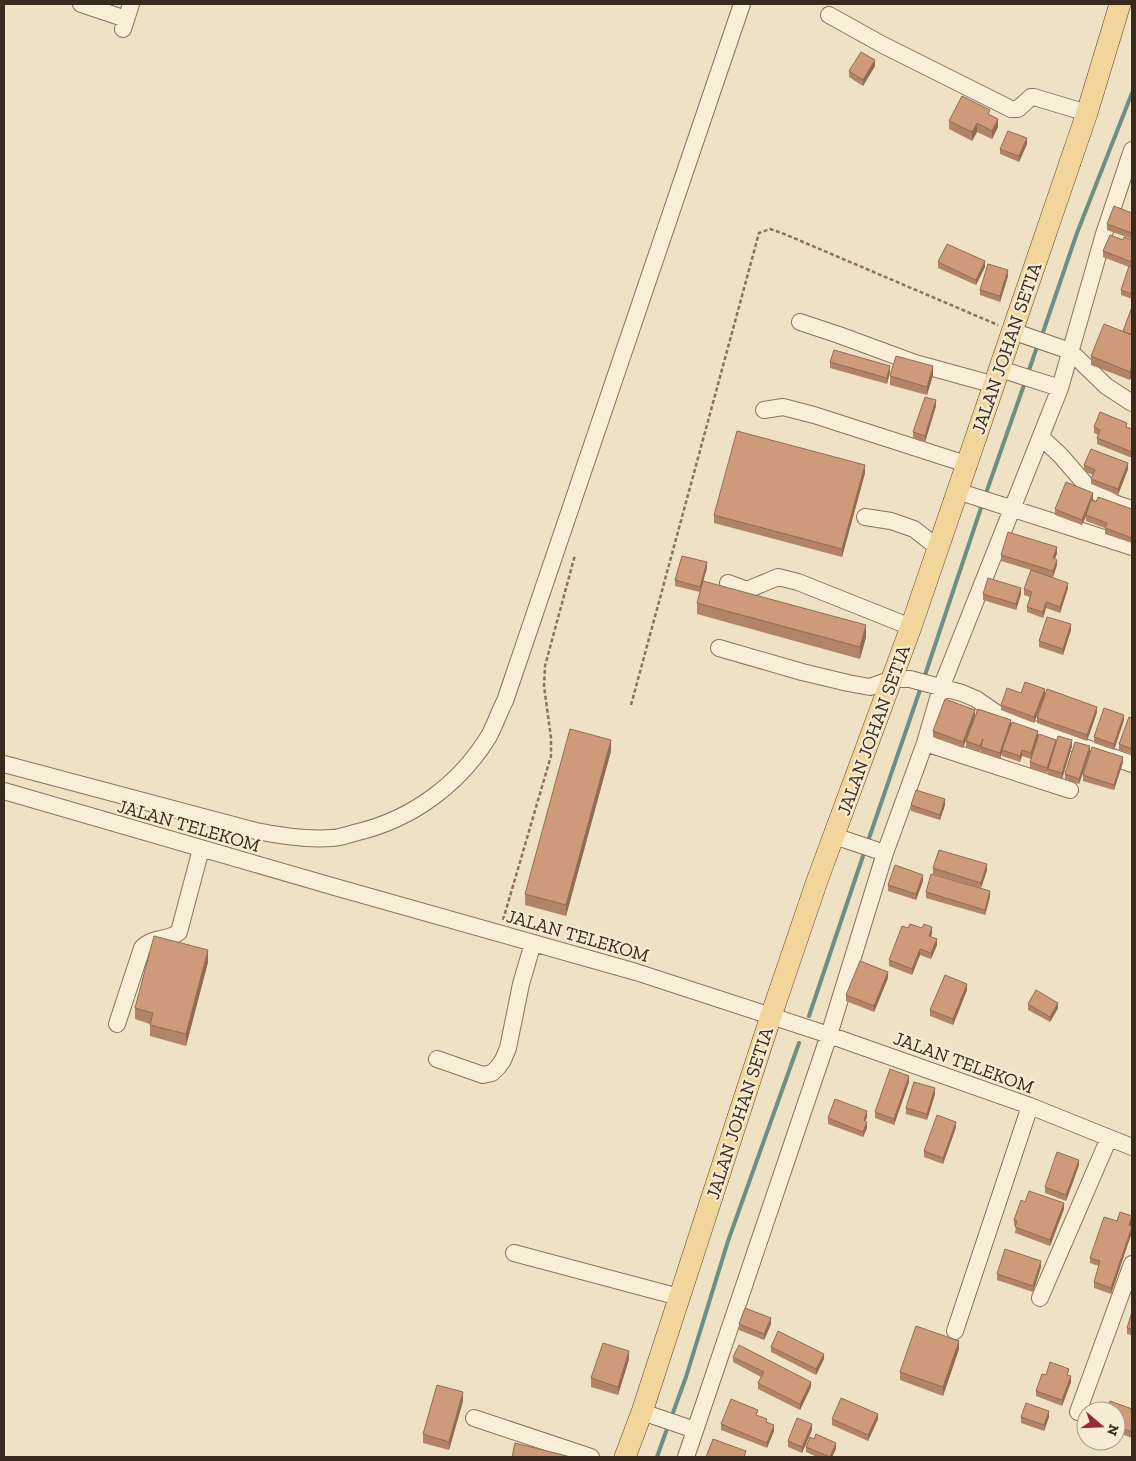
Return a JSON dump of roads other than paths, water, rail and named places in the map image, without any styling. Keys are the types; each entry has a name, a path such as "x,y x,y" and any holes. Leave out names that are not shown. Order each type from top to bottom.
{"main road":[{"name":"JALAN JOHAN SETIA","path":"625,1457 649,1415 679,1297 771,1016 901,679 911,627 937,547 965,494 966,464 1004,376 1019,333 1120,4"}],"street":[{"path":"81,4 127,17"},
{"path":"4,764 256,832 292,838 334,838 377,828 410,813 441,792 471,762 490,735 504,701 742,4"},
{"path":"829,15 892,50 1011,109 1018,109 1031,97 1034,97 1087,113"},
{"path":"686,1457 689,1428 705,1404 829,1035 885,853 925,743 937,686 1006,507 1041,437 1053,386 1132,150"},
{"path":"1104,234 1123,241"},
{"path":"800,322 839,334 915,363 1004,376 1053,386"},
{"path":"1019,333 1066,350 1106,386 1132,403"},
{"path":"764,410 784,407 814,414 966,464"},
{"path":"1041,437 1061,456 1087,486 1099,496 1132,509"},
{"path":"965,494 1132,547"},
{"path":"865,517 891,521 914,529 937,547"},
{"path":"728,583 747,590 778,577 798,582 911,627"},
{"path":"719,648 802,672 870,687 901,679 937,686 976,699 1005,720 1132,764"},
{"path":"925,743 1070,790"},
{"name":"JALAN TELEKOM","path":"4,791 201,849 636,972 829,1035 1030,1106 1132,1147"},
{"path":"839,838 876,850"},
{"path":"117,1024 142,948 145,944 179,932 201,849"},
{"path":"437,1059 483,1075 492,1073 504,1060 521,984 533,943"},
{"path":"955,1331 1030,1106"},
{"path":"1040,1298 1109,1138"},
{"path":"514,1253 679,1297"},
{"path":"1082,1401 1132,1264"},
{"path":"649,1415 689,1428"},
{"path":"474,1418 591,1457"}],"waterway":[{"path":"1041,338 1077,233 1132,93"},
{"path":"1028,373 1038,344"},
{"path":"985,496 1025,382"},
{"path":"924,678 983,502"},
{"path":"867,844 921,687"},
{"path":"809,1016 865,850"},
{"path":"671,1418 686,1377 728,1241 799,1043"},
{"path":"657,1457 668,1426"}]}
